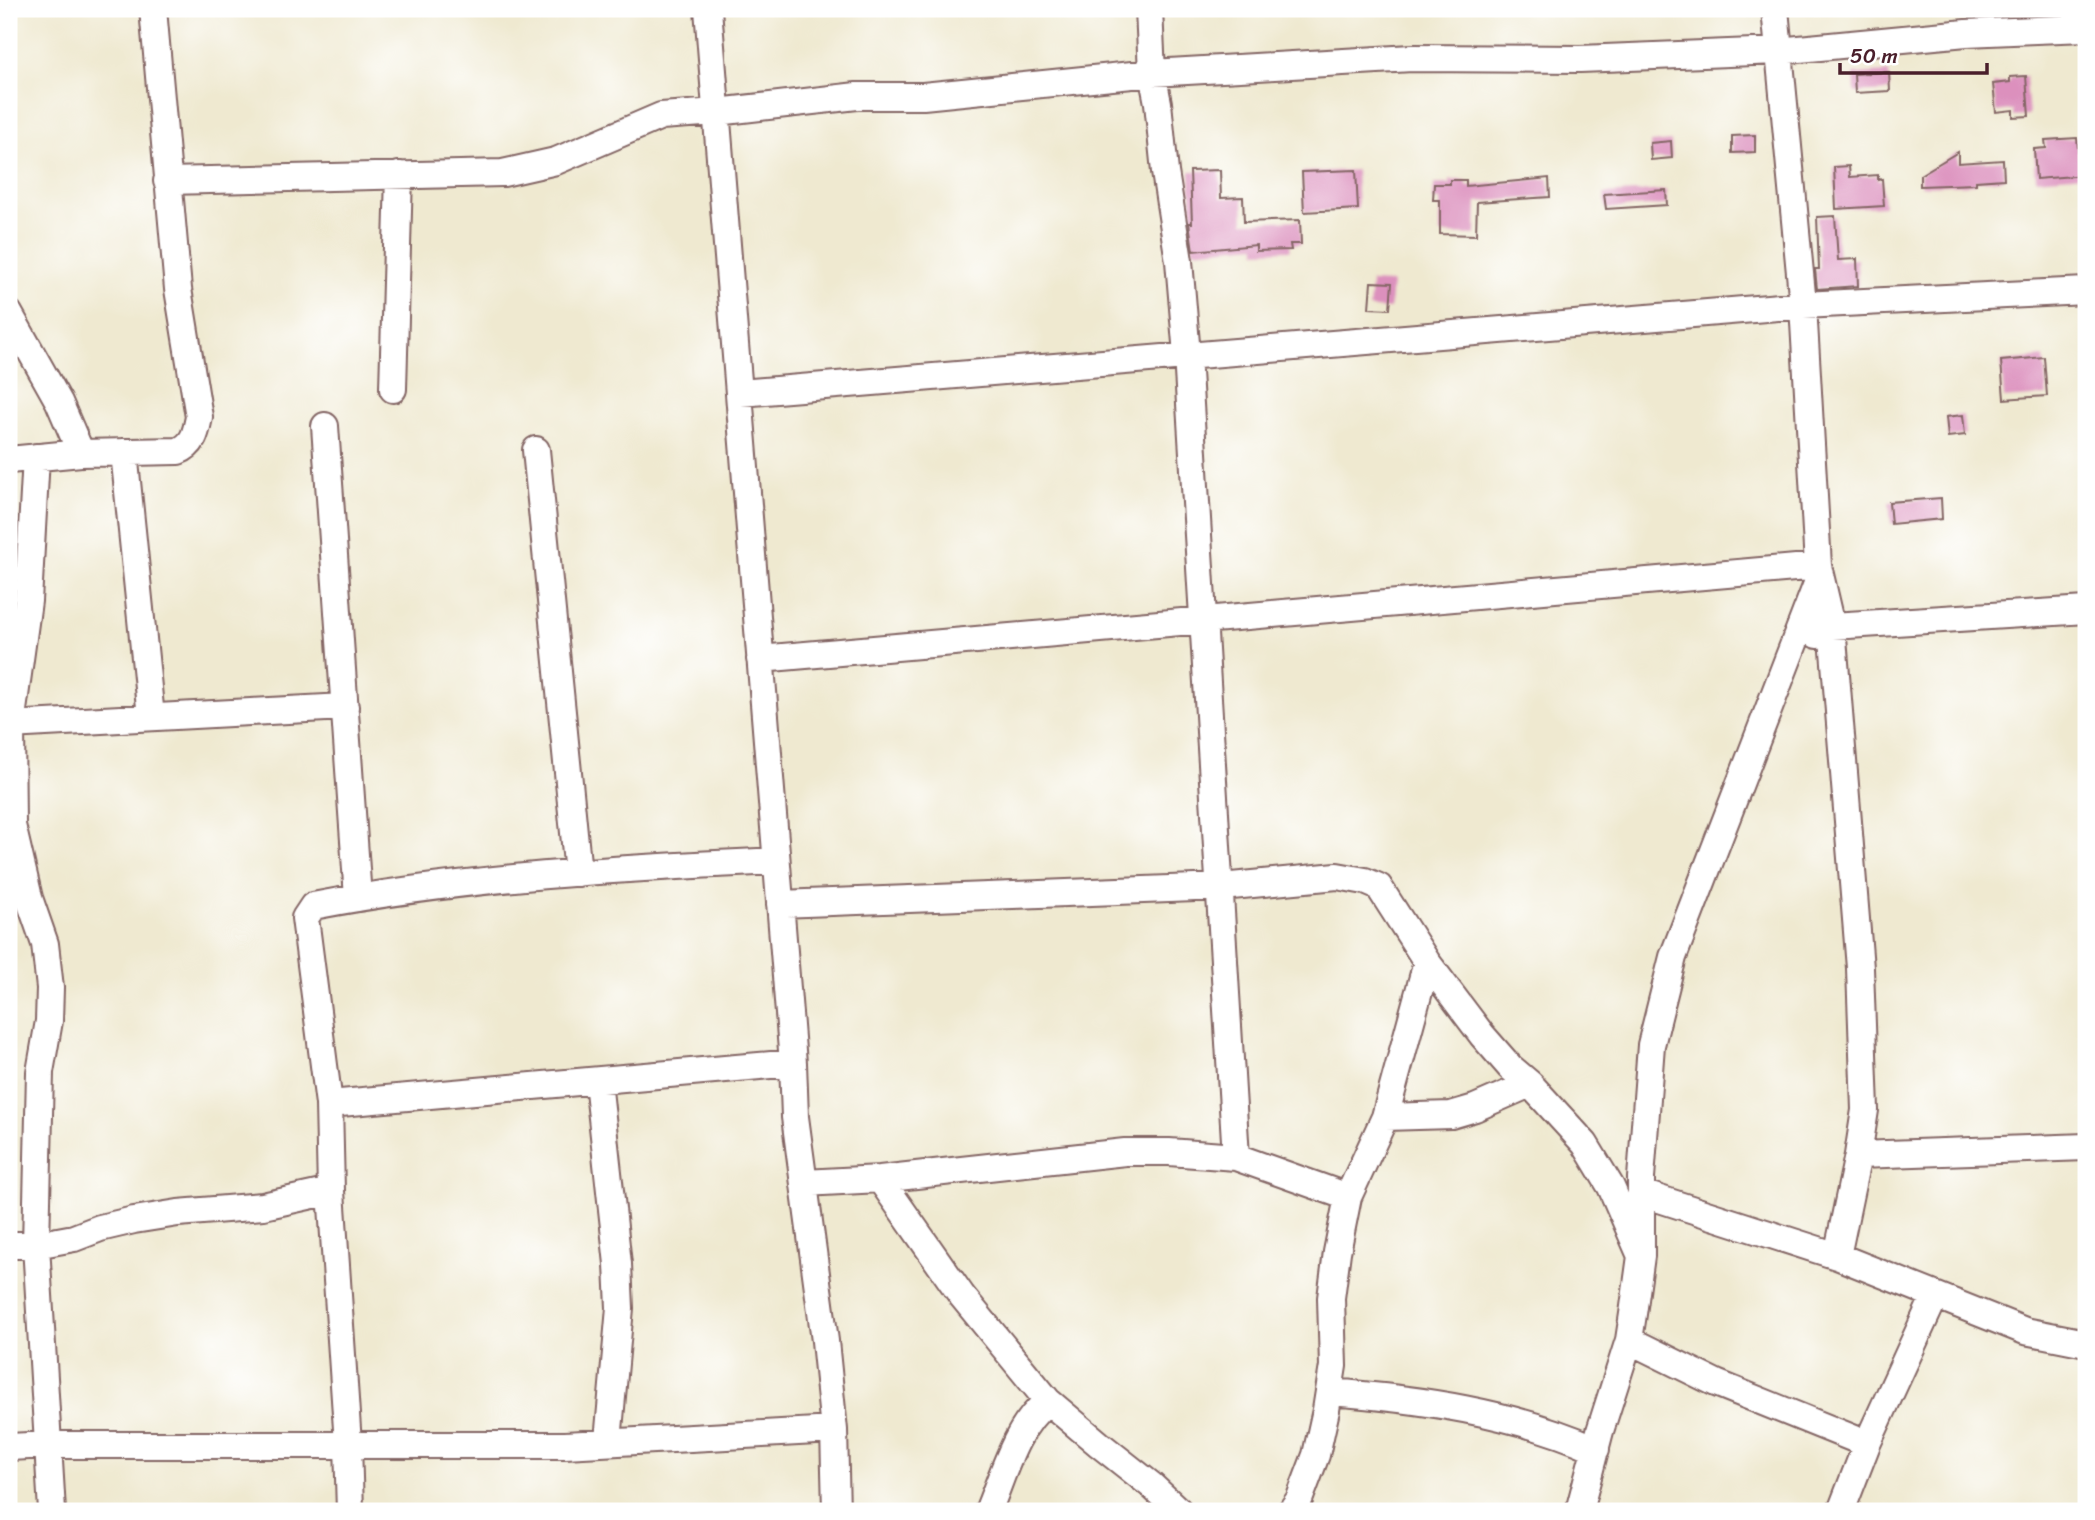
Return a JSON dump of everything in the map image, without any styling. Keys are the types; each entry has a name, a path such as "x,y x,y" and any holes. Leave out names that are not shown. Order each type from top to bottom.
{"street":[{"path":"9,460 81,453 178,451 187,447 195,436 199,417 178,289 153,9"},
{"path":"708,9 793,1063 795,1117 834,1430 836,1511"},
{"path":"1149,9 1152,73 1180,261 1236,1157"},
{"path":"1775,9 1802,305 1819,571 1832,626 1860,968 1865,1110 1837,1256"},
{"path":"167,181 503,173 556,161 661,116 857,96 923,96 1152,73 1412,58 1580,59 1778,51 1966,33 2086,28"},
{"path":"393,389 399,176"},
{"path":"740,393 1802,305 2086,291"},
{"path":"9,313 60,402 81,453"},
{"path":"325,426 358,898"},
{"path":"536,450 578,873"},
{"path":"124,452 150,717"},
{"path":"36,457 28,601 10,725 12,825 19,861 21,910 45,944 50,988 49,1021 40,1072 36,1245 52,1511"},
{"path":"760,659 1203,618 1819,571"},
{"path":"1579,1511 1629,1340 1641,1256 1641,1189 1651,1045 1673,957 1791,656 1819,571"},
{"path":"1791,656 1832,626 2086,610"},
{"path":"10,725 345,707"},
{"path":"349,1511 348,1444 331,1191 329,1104 305,918 313,906 358,898 645,867 776,861"},
{"path":"780,904 1220,887 1337,876 1365,881 1379,887 1427,962 1482,1035 1584,1144 1611,1187 1641,1256"},
{"path":"1291,1511 1299,1500 1317,1455 1329,1392 1333,1366 1331,1298 1348,1197 1385,1117 1427,962"},
{"path":"329,1104 793,1063"},
{"path":"597,1081 618,1264 620,1308 608,1441"},
{"path":"1385,1117 1451,1115 1475,1108 1530,1084"},
{"path":"1858,1155 2086,1147"},
{"path":"804,1183 880,1179 1125,1152 1169,1152 1236,1157 1348,1197"},
{"path":"880,1179 962,1296 1048,1401 1179,1511"},
{"path":"1611,1187 1641,1189 1837,1256 2025,1331 2086,1343"},
{"path":"9,1245 36,1245 74,1238 134,1220 178,1213 263,1206 331,1191"},
{"path":"1841,1511 1867,1444 1935,1296"},
{"path":"1629,1340 1716,1383 1867,1444"},
{"path":"1329,1392 1451,1405 1570,1438 1596,1449"},
{"path":"988,1511 1021,1430 1034,1412 1048,1401"},
{"path":"9,1447 565,1445 834,1430"}],"building":[{"path":"1889,72 1890,91 1855,93 1854,74"},
{"path":"2026,76 2029,116 2013,117 2013,110 1996,112 1993,84 2010,82 2010,77"},
{"path":"1755,135 1755,152 1732,153 1732,136"},
{"path":"2077,138 2079,159 2086,158 2086,175 2036,179 2034,149 2046,148 2045,140"},
{"path":"1671,141 1672,158 1651,160 1650,143"},
{"path":"1958,152 1958,163 2003,160 2004,179 1976,181 1976,184 1920,186 1920,175"},
{"path":"1849,166 1850,177 1878,175 1878,180 1882,179 1884,206 1836,209 1834,167"},
{"path":"1220,170 1221,198 1243,197 1244,222 1300,220 1301,244 1290,244 1291,250 1256,251 1256,245 1193,251 1189,223 1192,223 1190,171"},
{"path":"1356,170 1358,209 1304,212 1302,172"},
{"path":"1549,178 1550,197 1477,202 1476,235 1440,234 1440,200 1433,200 1434,184 1466,180 1466,186"},
{"path":"1666,190 1667,205 1606,209 1604,194"},
{"path":"1835,216 1838,260 1857,259 1858,286 1817,289 1817,217"},
{"path":"1371,282 1392,283 1390,309 1369,308"},
{"path":"2044,357 2047,396 2004,399 2001,361"},
{"path":"1963,415 1965,435 1948,437 1946,417"},
{"path":"1941,498 1942,519 1891,524 1889,502"}]}
